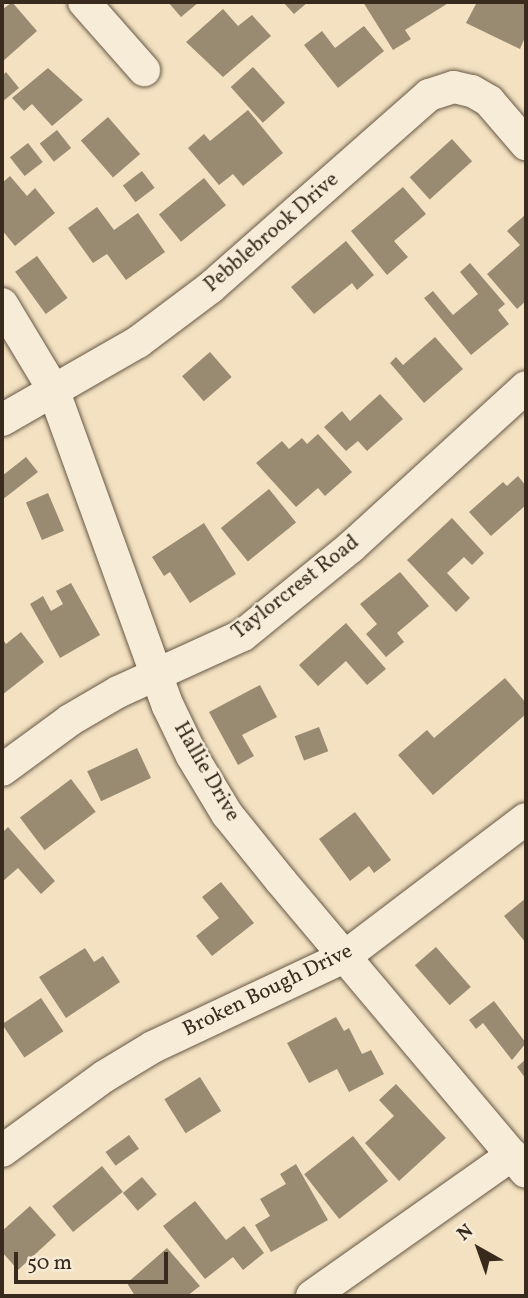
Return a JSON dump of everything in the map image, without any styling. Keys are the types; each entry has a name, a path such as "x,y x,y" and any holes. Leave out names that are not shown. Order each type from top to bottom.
{"street":[{"path":"84,2 144,70"},
{"name":"Pebblebrook Drive","path":"2,420 53,388 138,342 210,288 429,95 454,87 472,91 489,101 526,144"},
{"name":"Hallie Drive","path":"2,304 53,388 158,675 192,756 227,814 519,1164"},
{"name":"Taylorcrest Road","path":"2,770 70,720 243,635 351,547 526,387"},
{"name":"Broken Bough Drive","path":"2,1151 105,1076 153,1047 344,957 526,819"},
{"path":"313,1296 519,1164"}],"building":[{"path":"12,2 37,31 2,62 2,10"},
{"path":"168,2 199,2 181,17"},
{"path":"283,2 308,2 294,14"},
{"path":"363,2 450,2 405,30 411,39 393,50"},
{"path":"477,2 526,2 526,35 520,49 466,23"},
{"path":"223,9 238,26 252,15 271,36 223,77 186,42"},
{"path":"364,26 384,51 338,88 304,45 322,31 335,48"},
{"path":"253,67 285,103 263,123 231,87"},
{"path":"48,68 83,100 52,126 32,104 24,111 12,98"},
{"path":"6,72 19,88 2,102 2,76"},
{"path":"248,110 283,153 243,186 233,174 219,185 188,148 204,134 210,141"},
{"path":"108,117 140,154 113,178 81,141"},
{"path":"57,130 71,148 54,162 40,144"},
{"path":"452,139 472,161 430,199 410,177"},
{"path":"28,143 43,162 25,176 10,157"},
{"path":"142,171 155,188 135,202 123,185"},
{"path":"10,176 27,196 35,188 55,213 15,246 2,230 2,183"},
{"path":"204,178 226,205 181,242 159,215"},
{"path":"403,187 426,214 394,241 408,257 387,275 351,231"},
{"path":"97,207 114,230 138,213 165,252 126,280 107,254 93,263 68,228"},
{"path":"525,215 526,301 517,309 487,274 520,245 507,231"},
{"path":"346,241 374,275 357,290 352,283 314,314 291,287"},
{"path":"37,256 68,298 46,314 15,272"},
{"path":"470,263 505,304 498,310 509,324 471,355 424,298 433,291 453,315 478,294 460,272"},
{"path":"435,337 463,369 424,403 390,363 396,357 403,365"},
{"path":"210,352 232,377 204,401 182,376"},
{"path":"380,394 403,419 367,451 358,441 346,451 324,427 342,411 350,421"},
{"path":"318,434 352,472 325,496 318,488 296,507 256,463 282,441 289,449 302,438 307,444"},
{"path":"26,457 38,472 2,500 2,476"},
{"path":"518,476 526,486 526,505 491,536 469,512 503,482 507,486"},
{"path":"269,489 296,522 248,561 221,528"},
{"path":"48,493 64,531 42,540 26,502"},
{"path":"452,518 484,553 472,565 464,557 447,573 470,598 456,612 407,560"},
{"path":"204,523 236,574 190,603 170,572 164,576 152,557"},
{"path":"400,572 429,606 397,633 404,642 386,657 366,634 377,624 360,604"},
{"path":"71,583 100,635 60,658 30,604 43,596 51,611 63,604 56,591"},
{"path":"346,623 386,669 367,685 346,661 318,686 299,665"},
{"path":"21,632 44,662 2,695 2,638 6,644"},
{"path":"505,678 526,703 526,714 433,795 398,755 427,730 434,738"},
{"path":"260,685 277,717 242,735 254,756 238,765 209,712"},
{"path":"319,727 328,751 304,761 295,736"},
{"path":"137,748 151,778 101,801 87,771"},
{"path":"71,779 96,812 45,850 20,818"},
{"path":"355,812 391,860 374,873 369,866 350,881 319,839"},
{"path":"8,827 55,881 41,894 18,868 2,882 2,833"},
{"path":"221,882 254,923 212,956 196,936 219,918 202,897"},
{"path":"526,898 526,943 504,916"},
{"path":"436,947 471,987 450,1005 415,965"},
{"path":"85,948 94,962 103,956 120,982 66,1018 39,977"},
{"path":"41,998 63,1031 24,1057 2,1024"},
{"path":"494,1001 526,1043 512,1060 483,1023 476,1029 469,1020"},
{"path":"336,1017 344,1031 349,1028 362,1054 371,1050 384,1074 349,1092 337,1069 309,1083 287,1043"},
{"path":"526,1059 526,1079 517,1067"},
{"path":"200,1077 221,1111 186,1133 164,1099"},
{"path":"396,1084 446,1138 399,1181 365,1143 394,1116 379,1100"},
{"path":"129,1135 139,1149 116,1166 106,1152"},
{"path":"353,1136 388,1181 339,1219 304,1174"},
{"path":"296,1164 328,1220 271,1252 255,1225 270,1216 260,1199 286,1184 280,1174"},
{"path":"102,1166 123,1192 73,1232 52,1206"},
{"path":"142,1177 157,1195 138,1211 123,1193"},
{"path":"195,1201 226,1240 244,1226 264,1253 243,1270 233,1257 205,1279 163,1226"},
{"path":"30,1206 56,1235 18,1270 2,1252 2,1231"},
{"path":"167,1248 200,1286 187,1296 135,1296 127,1283"}]}
